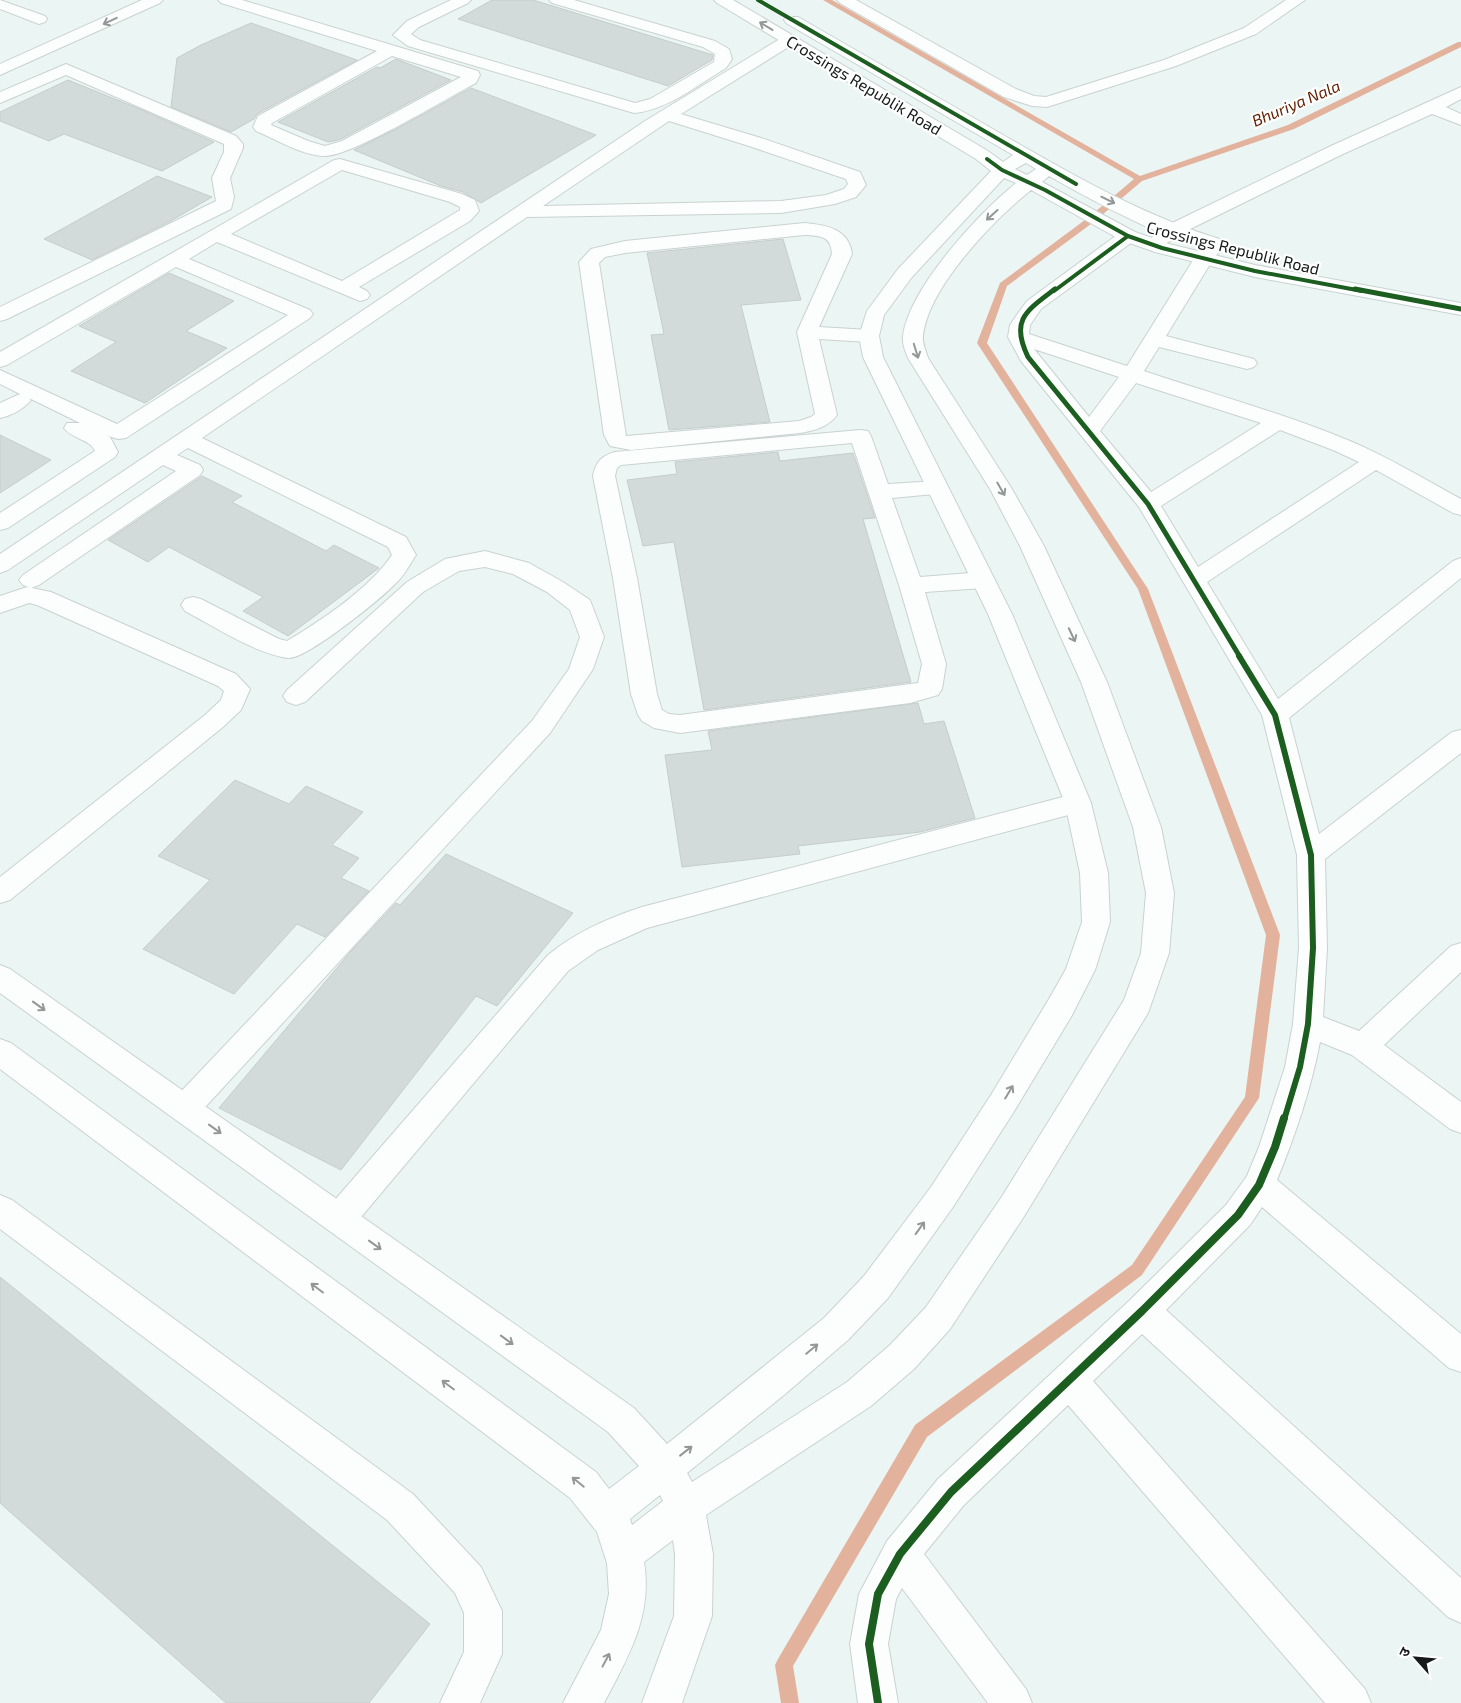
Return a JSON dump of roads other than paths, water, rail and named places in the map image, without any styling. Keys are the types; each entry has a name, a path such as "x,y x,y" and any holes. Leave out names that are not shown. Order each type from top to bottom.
{"street":[{"path":"102,7 118,0"},
{"path":"0,70 155,0"},
{"path":"226,0 390,50 472,75 470,79 348,144 325,151 302,145 262,127 264,120 390,50"},
{"path":"386,30 440,0"},
{"path":"463,0 414,24 401,35 414,43 634,108 656,103 720,65 724,59 723,52 709,44 557,0"},
{"name":"Crossings Republik Road","path":"722,0 982,155 1002,170"},
{"name":"Crossings Republik Road","path":"758,0 1039,175 1133,231 1210,251 1318,283 1461,309"},
{"path":"845,0 1010,93 1032,101 1047,102 1170,63 1250,31 1297,0"},
{"path":"0,4 46,24 34,36"},
{"path":"6,554 161,456 667,115 789,40"},
{"path":"0,98 66,68 230,140 234,144 235,149 222,173 221,183 226,196 224,205 0,315"},
{"path":"878,1703 869,1644 878,1594 900,1554 951,1492 1142,1311 1238,1215 1259,1185 1275,1147 1300,1067 1308,1024 1313,948 1311,855 1276,715 1148,504 1090,430 1028,357 1018,337 1022,320 1034,305 1133,231 1173,230 1337,150 1432,108 1461,92"},
{"path":"1432,108 1461,120"},
{"path":"522,212 781,207 829,200 850,193 857,185 854,176 846,173 667,115"},
{"path":"0,361 340,164 456,198 468,204 470,211 463,217 344,288"},
{"path":"607,1514 836,1329 876,1287 942,1197 1002,1104 1060,1008 1080,970 1096,922 1094,873 1078,803 1000,614 873,357 869,336 874,315 905,273 1002,170 1039,175"},
{"path":"624,1554 686,1508 859,1394 902,1357 938,1318 1012,1208 1138,1004 1155,953 1160,893 1147,827 1094,682 1032,546 1001,489 918,358 912,337 915,322 922,306 960,252 987,219 1039,175"},
{"name":"Crossings Republik Road","path":"1039,175 1076,184 1133,231"},
{"path":"804,229 822,230 834,235 841,244 842,254 807,332 826,415 818,422 800,427 631,443 618,440 615,435 589,262 598,254 625,247 804,229"},
{"path":"1133,231 1173,230 1210,251 1281,260 1461,297"},
{"path":"216,235 384,306"},
{"path":"1090,430 1132,374 1210,251"},
{"path":"174,259 346,331"},
{"path":"0,376 118,434 315,318"},
{"path":"807,332 869,336"},
{"path":"1018,337 1278,422 1341,445 1376,461 1461,508"},
{"path":"1154,340 1247,363"},
{"path":"0,390 102,442 107,452 0,523"},
{"path":"0,412 20,400"},
{"path":"1148,504 1278,422"},
{"path":"860,436 879,492 911,585 934,664 929,689 910,694 680,724 663,722 651,715 644,694 625,578 604,476 604,471 609,461 860,436"},
{"path":"186,439 398,542 404,555 389,577 325,629 290,650 271,646 193,605"},
{"path":"31,580 192,470 218,455"},
{"path":"161,456 192,470"},
{"path":"1194,580 1376,461"},
{"path":"879,492 938,488"},
{"path":"185,1108 541,726 581,669 592,637 581,606 555,587 521,568 485,559 453,564 415,587 296,696"},
{"path":"1276,715 1461,566"},
{"path":"911,585 983,580"},
{"path":"0,605 27,595 43,598 227,680 237,689 232,704 214,721 0,892"},
{"path":"1311,855 1461,739"},
{"path":"340,1220 558,963 576,948 598,935 642,918 1078,803"},
{"path":"1363,1046 1461,954"},
{"path":"0,977 621,1420 665,1468 686,1508 694,1554 693,1616 662,1703"},
{"path":"1308,1024 1363,1046 1461,1120"},
{"path":"0,1052 583,1486 612,1521 626,1563 628,1594 619,1635 583,1703"},
{"path":"1259,1185 1461,1356"},
{"path":"0,1210 400,1507 468,1580 483,1611 483,1654 460,1703"},
{"path":"1142,1311 1461,1604"},
{"path":"1069,1380 1350,1703"},
{"path":"900,1554 1012,1703"}],"waterway":[{"path":"827,0 1139,179"},
{"name":"Bhuriya Nala","path":"1139,179 1291,127 1461,44"},
{"path":"790,1703 784,1665 921,1431 1137,1270 1252,1098 1273,935 1143,589 982,343 1003,285 1092,219 1139,179"}]}
